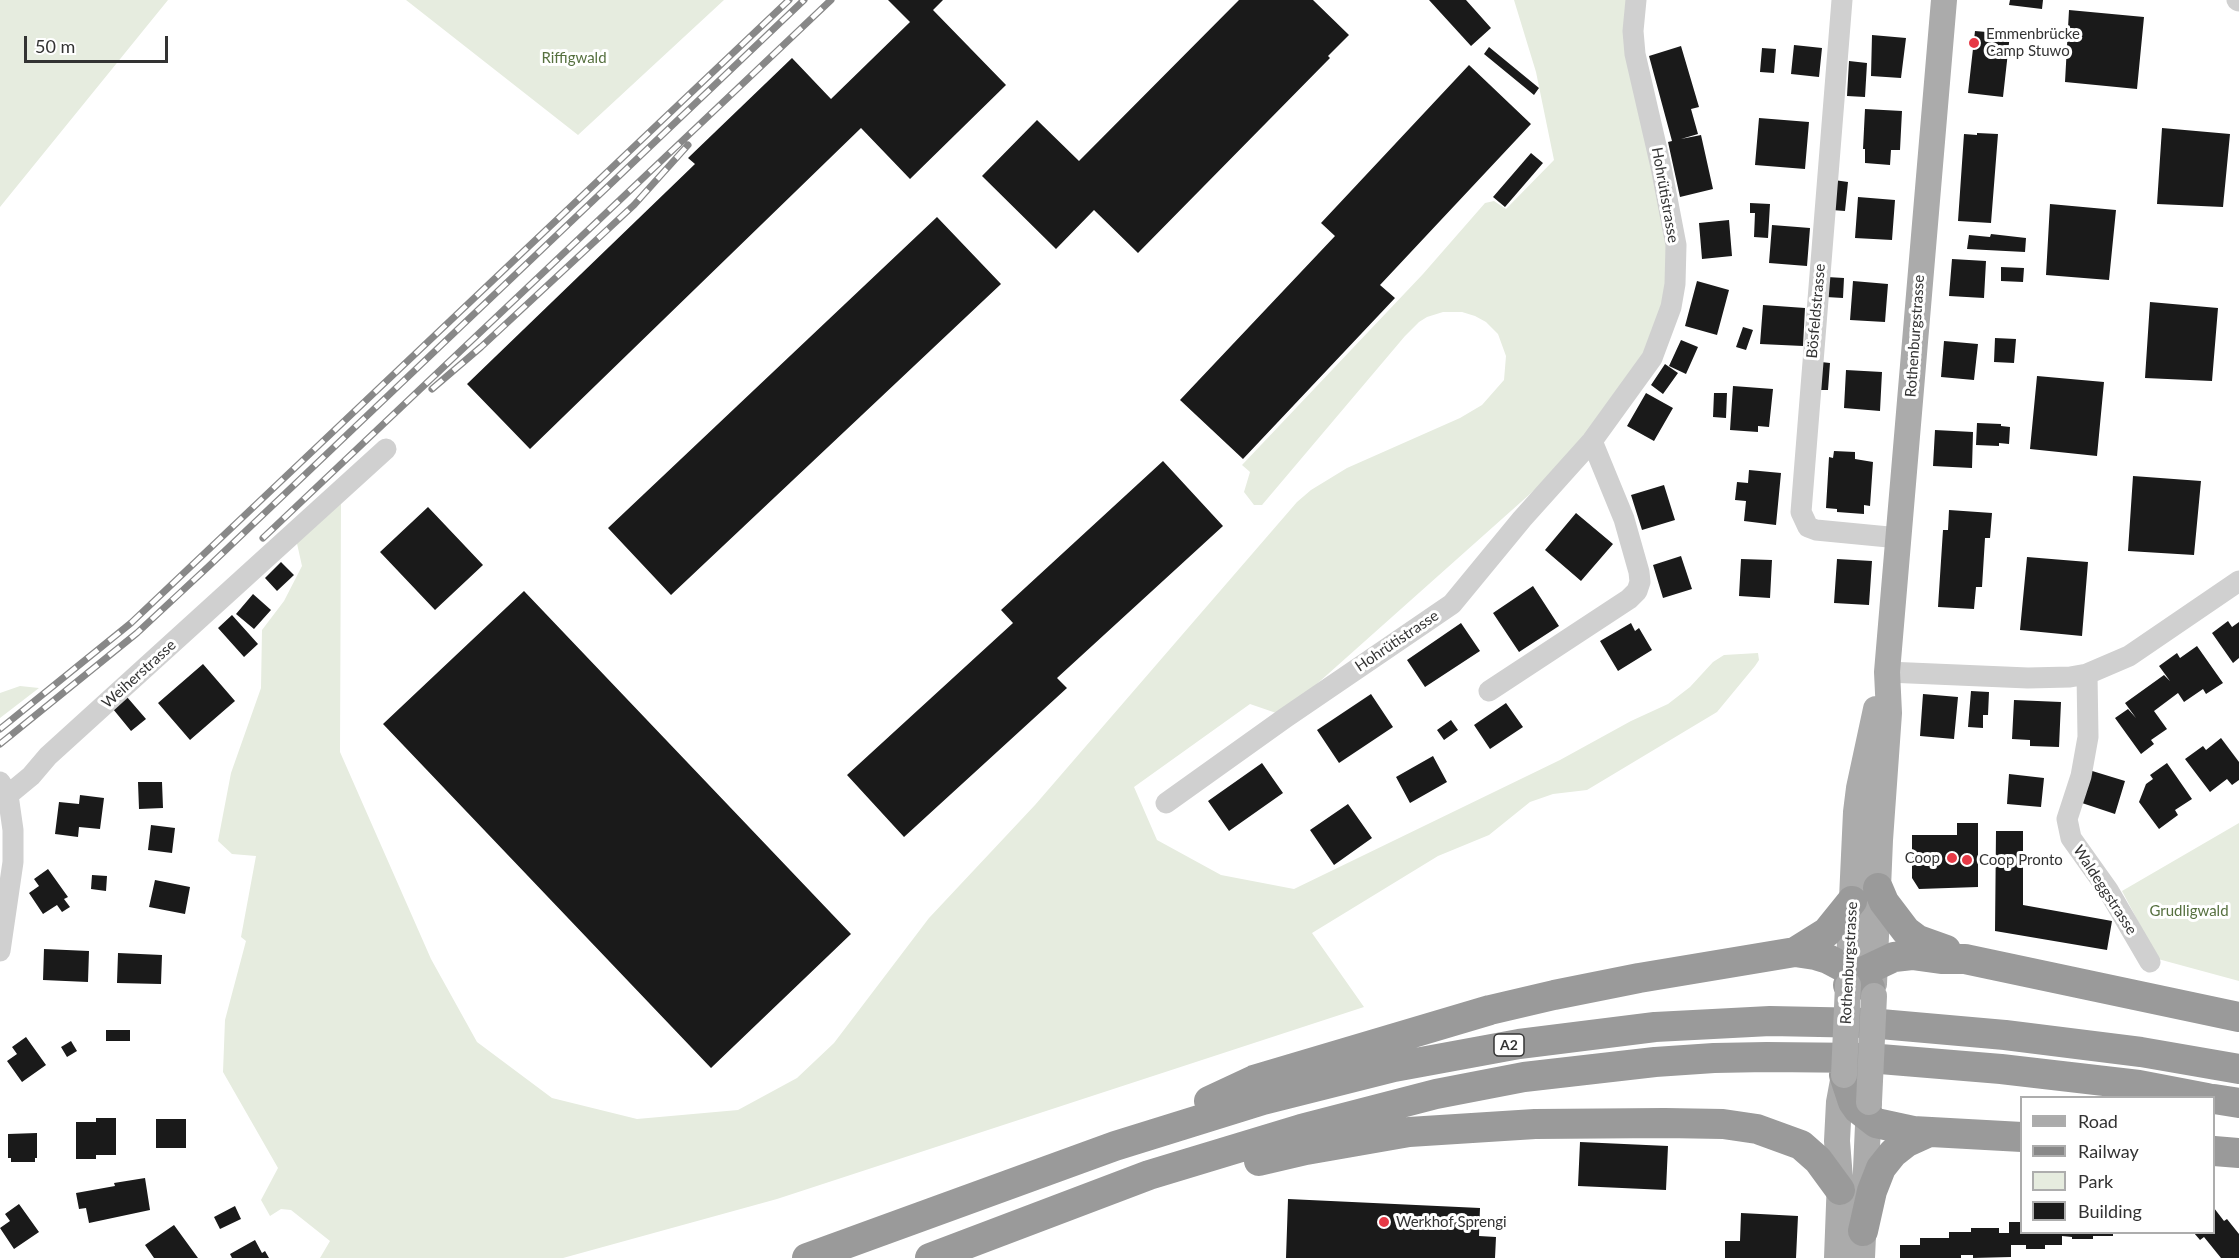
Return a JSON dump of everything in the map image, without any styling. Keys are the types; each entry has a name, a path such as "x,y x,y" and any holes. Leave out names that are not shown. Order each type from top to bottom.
{"highway":[{"path":"1795,952 1827,932 1865,895 1895,917 1911,936 1965,959"},
{"path":"1115,1146 1254,1080 1490,1010 1639,978 1795,952 1815,955 1864,980 1904,956 1965,959 2239,1017"},
{"name":"A2","path":"807,1258 1115,1146 1263,1100 1394,1067 1519,1044 1690,1025 1770,1021 1869,1023 2005,1035 2140,1052 2239,1069"},
{"name":"A2","path":"930,1258 1149,1176 1301,1129 1436,1094 1524,1077 1714,1058 1868,1058 2001,1069 2139,1085 2197,1096"},
{"path":"2215,1099 2239,1103"},
{"path":"1855,1100 1898,1129 2020,1137"},
{"path":"938,1258 984,1250 1194,1179 1250,1163 1348,1142 1409,1132 1610,1123 1665,1122 1738,1126 1776,1134 1801,1145 1818,1160 1840,1190"},
{"path":"1862,1245 1874,1186 1881,1168 1893,1153 1907,1142 1929,1132"},
{"path":"2215,1151 2239,1154"}],"main road":[{"name":"Rothenburgstrasse","path":"1862,1245 1855,1100 1864,980 1865,895 1859,788 1875,712 1887,672 1944,0"},
{"name":"Rothenburgstrasse","path":"1837,1258 1840,1190 1837,1141 1855,1100 1864,980"}],"street":[{"name":"Hohrütistrasse","path":"1166,803 1285,718 1452,604 1522,519 1592,441 1652,358 1669,314 1675,284 1676,245 1635,54 1633,31 1636,0"},
{"name":"Bösfeldstrasse","path":"1842,0 1801,512 1808,527 1816,530 1899,538"},
{"path":"1489,691 1629,599 1637,591 1640,582 1639,572 1627,530 1592,441"},
{"name":"Weiherstrasse","path":"0,951 13,862 13,830 4,789 31,776 48,756 386,448"},
{"path":"1887,672 2028,678 2070,677 2086,674 2129,656 2239,581"},
{"name":"Waldeggstrasse","path":"2086,674 2088,736 2081,776 2067,819 2071,838 2108,890 2150,962"}],"green space":[{"path":"0,0 168,0 0,207"},
{"name":"Riffigwald","path":"406,0 724,0 578,135"},
{"path":"1514,0 1628,0 1669,259 1661,313 1646,350 1576,453 1282,715 1250,704 1134,787 1157,840 1221,875 1294,889 1560,760 1631,721 1668,704 1690,687 1713,662 1724,655 1758,653 1759,660 1755,666 1717,712 1587,790 1553,794 1530,802 1489,835 1438,856 1312,933 1364,1007 777,1199 563,1258 320,1258 330,1241 291,1210 281,1209 270,1216 261,1200 278,1168 223,1072 225,1020 246,941 241,937 256,856 232,854 218,841 231,773 261,688 262,630 284,601 302,566 296,539 341,501 340,752 431,959 477,1042 552,1098 637,1119 738,1110 797,1078 834,1043 929,918 1035,805 1297,502 1311,490 1347,468 1460,418 1482,405 1504,380 1506,356 1498,334 1486,322 1462,312 1443,312 1427,317 1405,336 1262,505 1254,505 1244,492 1250,472 1242,465 1423,274 1485,203 1494,201 1506,209 1554,160 1536,72"},
{"path":"20,686 39,688 0,718 0,693"},
{"name":"Grudligwald","path":"2239,823 2239,981 2158,959 2122,891"}],"building":[{"path":"888,0 943,0 933,10 1006,85 910,179 861,128 530,449 467,384 695,164 688,158 792,58 831,99 910,22"},
{"path":"1239,0 1313,0 1349,35 1328,56 1330,58 1138,253 1094,210 1056,249 982,176 1037,120 1079,161"},
{"path":"1429,0 1466,0 1491,28 1471,46"},
{"path":"2010,0 2043,0 2042,9 2009,5"},
{"path":"2069,10 2144,17 2137,89 2065,82"},
{"path":"1975,31 2010,34 2003,97 1968,93"},
{"path":"1872,35 1906,38 1901,78 1871,76"},
{"path":"1794,45 1822,48 1819,77 1791,74"},
{"path":"1681,46 1699,107 1691,109 1698,134 1681,139 1701,135 1713,189 1680,197 1668,142 1672,141 1649,56"},
{"path":"1489,47 1539,88 1534,95 1484,54"},
{"path":"1762,48 1776,49 1774,73 1760,72"},
{"path":"1849,61 1867,63 1865,97 1847,96"},
{"path":"1469,65 1531,124 1380,285 1395,298 1243,459 1180,400 1335,236 1321,223"},
{"path":"1865,109 1902,111 1900,150 1891,150 1890,165 1865,163 1865,149 1863,149"},
{"path":"1759,118 1809,122 1805,169 1755,165"},
{"path":"2162,128 2230,134 2223,207 2157,204"},
{"path":"1977,133 1998,134 1991,223 1958,221 1964,134 1977,135"},
{"path":"1531,153 1543,163 1505,207 1493,197"},
{"path":"1834,180 1848,182 1845,211 1832,210"},
{"path":"1858,197 1895,200 1892,240 1855,238"},
{"path":"1750,203 1770,204 1768,238 1754,237 1755,213 1750,213"},
{"path":"2050,204 2116,210 2109,280 2046,275"},
{"path":"937,217 1001,284 671,595 608,528"},
{"path":"1729,220 1732,256 1702,259 1699,223"},
{"path":"1772,225 1810,228 1807,266 1769,263"},
{"path":"1991,234 2026,238 2025,252 1967,249 1969,235 1990,237"},
{"path":"1952,259 1986,261 1984,298 1949,296"},
{"path":"2001,267 2024,268 2023,282 2001,281"},
{"path":"1827,277 1844,278 1843,298 1826,297"},
{"path":"1697,281 1729,290 1717,335 1685,326"},
{"path":"1853,281 1888,284 1885,322 1850,320"},
{"path":"2150,302 2218,308 2212,381 2145,378"},
{"path":"1763,305 1805,308 1803,346 1760,344"},
{"path":"1743,327 1753,330 1746,350 1736,347"},
{"path":"1995,338 2016,339 2014,363 1994,362"},
{"path":"1681,340 1698,347 1686,374 1669,366"},
{"path":"1944,341 1978,344 1974,380 1941,377"},
{"path":"1821,362 1830,363 1828,390 1819,390"},
{"path":"1665,364 1678,373 1663,394 1651,385"},
{"path":"1846,370 1882,372 1880,411 1844,408"},
{"path":"2037,376 2104,382 2097,456 2030,449"},
{"path":"1733,386 1773,389 1769,427 1758,426 1758,432 1730,430"},
{"path":"1646,393 1673,408 1654,441 1627,426"},
{"path":"1714,393 1727,393 1726,418 1713,417"},
{"path":"1977,423 2001,424 2001,426 2010,427 2009,444 1976,445"},
{"path":"1935,430 1973,432 1972,468 1933,466"},
{"path":"1834,451 1855,452 1855,459 1873,462 1870,506 1864,505 1864,514 1837,512 1837,509 1826,508 1829,457 1833,458"},
{"path":"1163,461 1223,526 1057,678 1067,688 904,837 847,775 1013,623 1001,610"},
{"path":"1749,470 1781,473 1776,525 1744,521 1746,501 1735,500 1737,482 1748,483"},
{"path":"2133,476 2201,481 2194,555 2128,551"},
{"path":"1664,485 1675,520 1642,530 1631,495"},
{"path":"428,507 483,565 435,610 380,552"},
{"path":"1949,510 1992,513 1990,538 1985,538 1982,587 1976,587 1974,609 1938,607 1943,530 1948,530"},
{"path":"1576,513 1613,544 1581,581 1545,550"},
{"path":"1681,556 1692,589 1663,598 1653,565"},
{"path":"2027,557 2088,562 2082,636 2020,630"},
{"path":"1741,559 1772,560 1770,598 1739,596"},
{"path":"1837,559 1872,561 1869,605 1834,603"},
{"path":"281,562 294,575 277,591 265,578"},
{"path":"1533,586 1559,626 1519,652 1493,613"},
{"path":"524,591 851,934 711,1068 383,724"},
{"path":"253,594 271,610 254,629 236,614"},
{"path":"232,615 258,644 244,657 218,628"},
{"path":"2228,621 2232,627 2239,622 2239,658 2233,663 2212,633"},
{"path":"1461,623 1480,651 1425,687 1407,660"},
{"path":"1631,623 1635,631 1639,628 1652,650 1618,671 1600,641"},
{"path":"2197,646 2223,683 2206,694 2203,689 2184,702 2178,693 2154,711 2167,729 2151,740 2154,744 2141,754 2115,718 2128,709 2136,718 2125,703 2164,675 2170,681 2159,666 2177,653 2180,658"},
{"path":"203,664 235,701 190,740 158,703"},
{"path":"1971,691 1989,692 1988,715 1983,715 1983,728 1968,727"},
{"path":"1371,694 1393,727 1339,763 1317,730"},
{"path":"1923,694 1958,697 1954,739 1920,736"},
{"path":"127,697 146,719 131,731 113,709"},
{"path":"2014,700 2061,702 2059,747 2030,746 2030,740 2012,739"},
{"path":"1506,703 1523,727 1490,749 1474,725"},
{"path":"1451,720 1458,730 1444,740 1437,730"},
{"path":"2221,738 2239,762 2239,780 2232,785 2227,779 2210,792 2185,759 2203,746 2206,750"},
{"path":"1433,756 1447,782 1410,803 1396,777"},
{"path":"1262,763 1283,793 1229,831 1208,801"},
{"path":"2167,763 2192,799 2175,810 2178,815 2159,829 2139,802 2146,784 2153,779 2150,775"},
{"path":"2089,770 2125,781 2115,814 2079,802"},
{"path":"2009,774 2044,778 2041,807 2007,804"},
{"path":"138,782 162,782 163,808 139,809"},
{"path":"80,795 104,798 100,829 79,827 78,837 55,834 59,802 79,804"},
{"path":"1348,804 1372,838 1334,865 1310,830"},
{"path":"1957,823 1978,823 1978,887 1919,889 1912,878 1912,835 1957,835"},
{"path":"151,825 175,828 172,853 148,850"},
{"path":"1996,831 2023,831 2023,905 2112,921 2107,950 1995,931"},
{"path":"48,869 68,897 64,899 70,907 62,912 57,905 43,914 29,893 39,886 34,879"},
{"path":"92,875 107,876 106,891 91,889"},
{"path":"155,880 190,887 185,914 149,907"},
{"path":"44,949 89,951 88,982 43,980"},
{"path":"118,953 162,955 161,984 117,983"},
{"path":"106,1030 130,1030 130,1041 106,1041"},
{"path":"26,1037 46,1065 22,1082 7,1061 17,1054 12,1047"},
{"path":"71,1041 77,1051 67,1057 61,1047"},
{"path":"96,1118 116,1118 116,1155 96,1155 96,1159 76,1159 76,1122 96,1122"},
{"path":"156,1119 186,1119 186,1148 156,1148"},
{"path":"37,1133 35,1162 11,1162 11,1158 8,1158 8,1134"},
{"path":"1580,1142 1668,1146 1666,1190 1578,1186"},
{"path":"145,1178 150,1210 89,1223 86,1208 79,1209 76,1193"},
{"name":"Werkhof Sprengi","path":"1288,1199 1480,1208 1479,1236 1496,1237 1495,1258 1286,1258"},
{"path":"19,1204 39,1232 14,1249 0,1228 10,1221 5,1214"},
{"path":"235,1206 241,1219 220,1229 214,1217"},
{"path":"2215,1209 2224,1221 2227,1219 2239,1234 2239,1258 2221,1258 2204,1237 2200,1240 2195,1234 2215,1234"},
{"path":"1741,1213 1798,1216 1796,1258 1725,1258 1725,1241 1740,1241"},
{"path":"2009,1222 2020,1222 2020,1234 2113,1234 2113,1236 2072,1239 2072,1237 2062,1236 2062,1245 2045,1245 2045,1249 2026,1249 2026,1245 2011,1245 2011,1257 1973,1258 1973,1255 1961,1255 1961,1258 1900,1258 1900,1245 1920,1245 1920,1238 1949,1238 1949,1232 1971,1232 1971,1228 1999,1228 1999,1233 2009,1233"},
{"path":"174,1225 198,1258 154,1258 145,1245"},
{"path":"255,1240 262,1253 265,1251 269,1258 232,1258 230,1254"}],"railway":[{"path":"0,729 131,623 789,0"},
{"path":"0,744 137,633 804,0"},
{"path":"263,538 831,0"},
{"path":"432,389 481,347 634,205 688,145"}],"place":[{"name":"Emmenbrücke Camp Stuwo","path":"1974,43"},
{"name":"Coop","path":"1952,858"},
{"name":"Coop Pronto","path":"1967,860"},
{"name":"Werkhof Sprengi","path":"1384,1222"}]}
